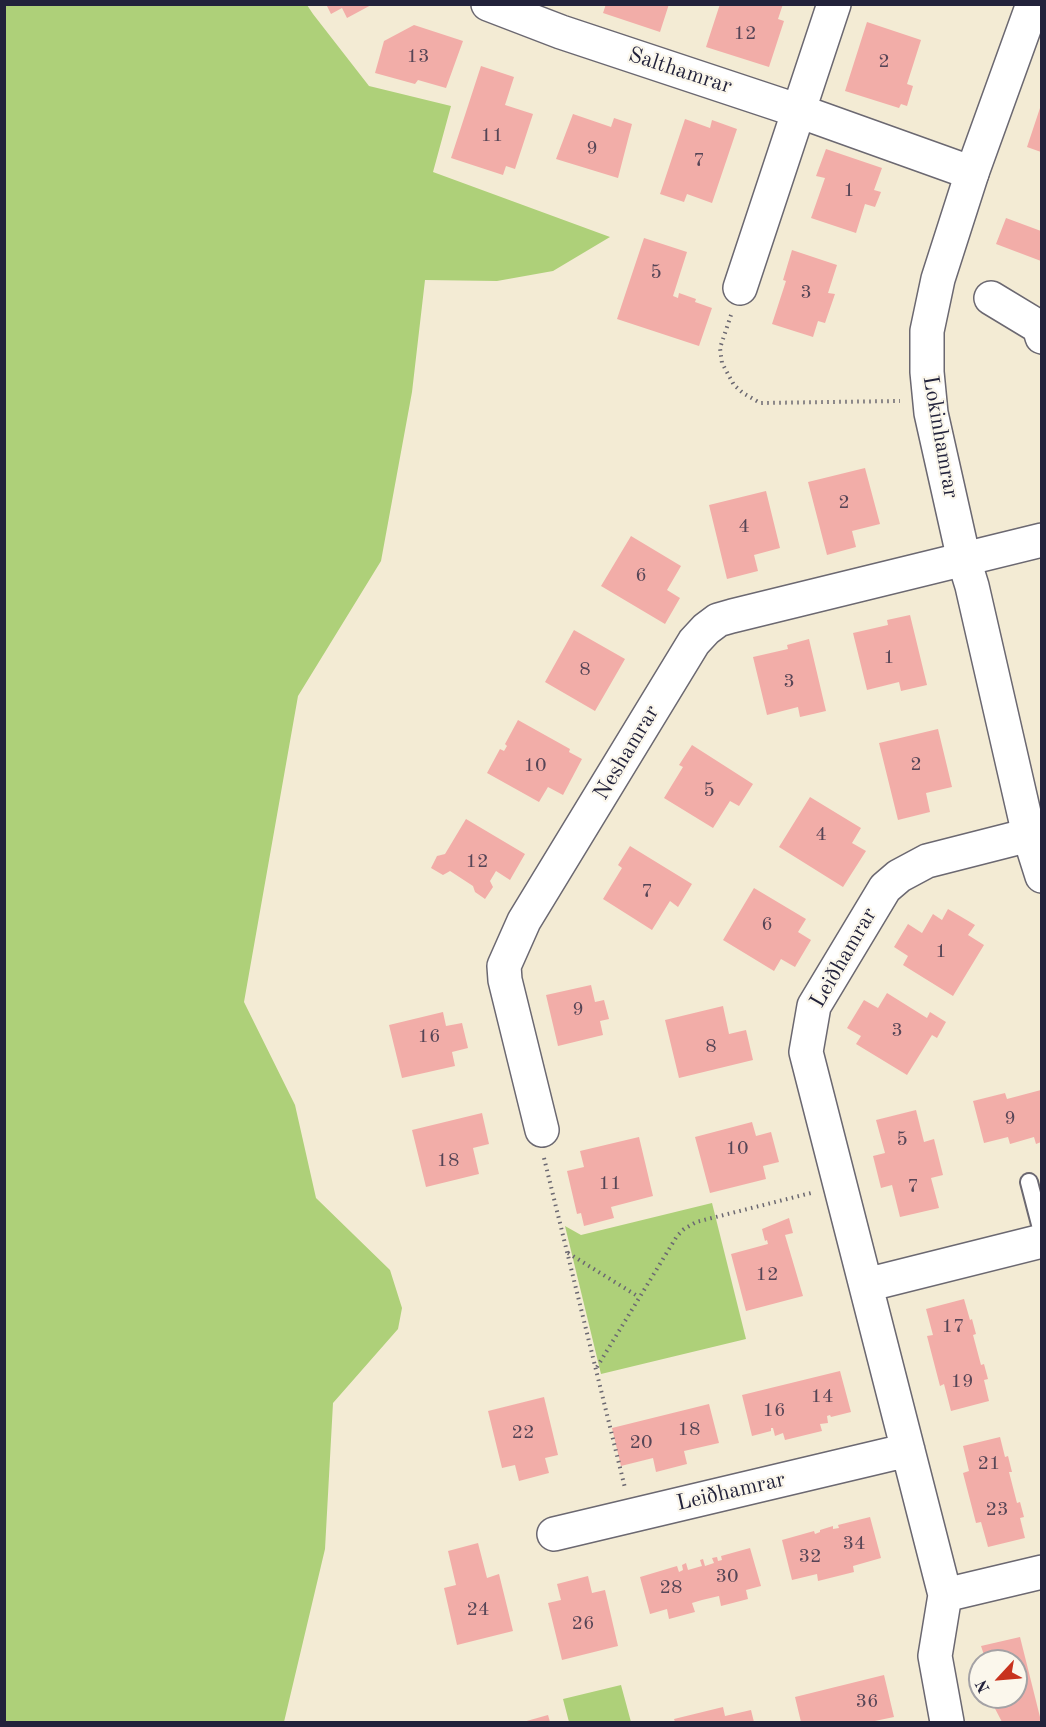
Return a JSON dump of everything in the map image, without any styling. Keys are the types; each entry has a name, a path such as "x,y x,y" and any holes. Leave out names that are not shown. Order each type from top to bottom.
{"street":[{"name":"Salthamrar","path":"488,4 566,18 799,111 972,173"},
{"path":"740,288 834,4"},
{"name":"Lokinhamrar","path":"1034,16 972,173 938,279 927,331 927,372 932,414 964,560 972,586 1029,835 1041,876"},
{"path":"991,298 1039,327 1041,337"},
{"name":"Neshamrar","path":"542,1130 505,980 504,966 524,921 694,642 718,620 1041,540"},
{"name":"Leiðhamrar","path":"947,1722 935,1656 945,1596 806,1052 814,1006 885,888 914,866 927,861 1029,835"},
{"path":"866,1285 1041,1241"},
{"name":"Leiðhamrar","path":"554,1534 908,1450"},
{"path":"945,1596 1041,1572"}],"lane":[{"path":"1029,1182 1041,1232"}],"path":[{"path":"740,288 720,351 725,371 734,385 743,393 760,403 899,401"},
{"path":"542,1130 543,1151 632,1515"},
{"path":"597,1368 677,1236 696,1222 841,1185"},
{"path":"568,1253 639,1297"}],"green space":[{"path":"5,4 307,5 369,86 451,106 433,172 610,237 553,271 497,281 425,280 412,392 381,561 298,696 244,1002 295,1105 316,1198 390,1270 402,1308 398,1329 333,1403 325,1549 284,1722 5,1722"},
{"path":"712,1203 746,1339 601,1374 565,1226 581,1235"},
{"path":"621,1685 631,1722 569,1722 563,1699"}],"building":[{"path":"326,4 373,4 347,18 342,8 331,14"},
{"path":"606,4 669,4 660,32 603,13"},
{"path":"720,4 783,4 778,19 784,21 769,67 706,47"},
{"path":"867,22 921,40 907,84 913,86 907,106 901,104 899,108 845,91"},
{"path":"414,25 463,41 446,88 418,80 415,84 375,73 384,41"},
{"path":"481,66 514,77 505,105 533,114 515,169 506,166 503,175 451,158"},
{"path":"1041,105 1041,152 1027,147"},
{"path":"573,114 611,127 614,118 632,124 618,178 556,159"},
{"path":"685,119 710,128 712,120 737,129 712,203 687,194 684,202 660,194"},
{"path":"826,149 882,168 874,190 881,192 875,207 865,204 856,233 811,218 825,178 816,176"},
{"path":"1006,218 1041,231 1041,261 996,244"},
{"path":"644,238 687,252 673,296 678,298 679,293 712,308 699,346 617,319"},
{"path":"792,250 837,265 828,293 835,294 825,323 818,321 813,337 772,324 786,281 783,280"},
{"path":"865,468 880,524 852,531 856,547 827,555 808,482"},
{"path":"766,491 780,548 754,555 758,571 727,579 709,505"},
{"path":"631,536 681,566 667,590 680,598 665,624 601,586"},
{"path":"910,615 927,685 901,691 899,682 867,690 853,633 888,625 887,620"},
{"path":"574,630 625,659 595,711 545,682"},
{"path":"809,639 826,711 800,717 798,707 767,715 753,657 788,649 787,645"},
{"path":"518,720 570,749 569,752 582,759 563,795 548,787 539,802 487,773 500,749 504,751 507,746 505,744"},
{"path":"938,729 952,787 926,793 930,812 898,820 879,743"},
{"path":"692,745 753,784 739,806 730,801 713,828 664,798 683,767 679,765"},
{"path":"810,797 861,828 852,843 866,851 843,887 779,847"},
{"path":"466,819 525,854 510,880 496,871 490,881 493,887 485,899 475,892 473,886 450,871 443,875 431,868 437,856 445,854"},
{"path":"630,846 692,884 678,907 670,901 652,930 603,899 622,868 618,865"},
{"path":"754,888 806,919 798,932 811,940 795,967 781,959 774,971 723,940"},
{"path":"948,909 975,925 968,935 984,945 953,996 903,965 908,956 894,947 908,924 922,933 933,914 942,920"},
{"path":"591,985 595,1002 604,1000 609,1019 600,1021 603,1035 558,1046 546,995"},
{"path":"887,993 927,1018 930,1012 946,1022 937,1038 932,1035 907,1075 856,1044 861,1036 847,1028 864,1000 878,1008"},
{"path":"723,1006 729,1034 746,1030 753,1060 679,1078 665,1020"},
{"path":"443,1012 446,1026 462,1023 468,1048 452,1052 455,1066 402,1078 389,1025"},
{"path":"1041,1090 1041,1142 1036,1144 1034,1137 1010,1144 1008,1137 984,1143 973,1101 1005,1093 1007,1099"},
{"path":"916,1110 924,1142 934,1139 943,1175 931,1178 939,1208 900,1217 892,1185 881,1188 873,1156 885,1153 876,1120"},
{"path":"482,1113 489,1144 473,1148 479,1174 426,1187 412,1130"},
{"path":"752,1122 756,1136 771,1132 779,1162 763,1166 766,1179 710,1193 695,1137"},
{"path":"639,1137 653,1196 611,1207 614,1218 584,1226 581,1213 577,1214 567,1171 584,1167 580,1151"},
{"path":"789,1218 793,1233 785,1235 803,1296 746,1311 731,1254 768,1244 762,1229"},
{"path":"964,1299 976,1334 973,1335 981,1365 984,1364 988,1379 984,1380 989,1401 951,1411 944,1384 940,1386 927,1336 933,1335 926,1309"},
{"path":"840,1371 851,1412 827,1416 828,1423 820,1424 822,1431 785,1440 783,1433 775,1436 773,1428 771,1431 752,1436 742,1395"},
{"path":"544,1397 558,1455 545,1458 549,1473 519,1481 515,1465 502,1468 488,1411"},
{"path":"709,1404 719,1443 684,1451 687,1464 656,1472 653,1458 621,1466 612,1428"},
{"path":"1000,1437 1005,1457 1008,1456 1012,1472 1009,1472 1017,1503 1020,1502 1024,1517 1020,1518 1025,1538 988,1547 981,1522 976,1523 963,1473 969,1471 963,1446"},
{"path":"870,1517 881,1558 853,1566 854,1572 818,1581 817,1574 792,1580 782,1540 814,1531 815,1534 833,1526 833,1529 839,1528 838,1525"},
{"path":"478,1543 487,1578 499,1574 513,1631 457,1645 444,1588 456,1585 448,1551"},
{"path":"750,1548 761,1586 746,1590 748,1599 721,1606 719,1596 702,1600 692,1603 695,1612 669,1619 667,1609 650,1614 640,1577 677,1566 679,1572 683,1570 682,1565 686,1563 688,1570 702,1566 700,1560 703,1559 705,1566 714,1563 712,1558 717,1557 718,1561 722,1560 721,1556"},
{"path":"588,1576 592,1593 605,1590 618,1646 562,1660 548,1603 561,1600 557,1584"},
{"path":"1020,1637 1023,1649 982,1649 981,1646"},
{"path":"1028,1669 1041,1722 1002,1722 995,1709 1028,1709"},
{"path":"884,1675 894,1717 870,1722 801,1722 795,1697"},
{"path":"723,1707 725,1716 751,1710 754,1722 675,1722 674,1719"},
{"path":"548,1715 550,1722 523,1722"}]}
